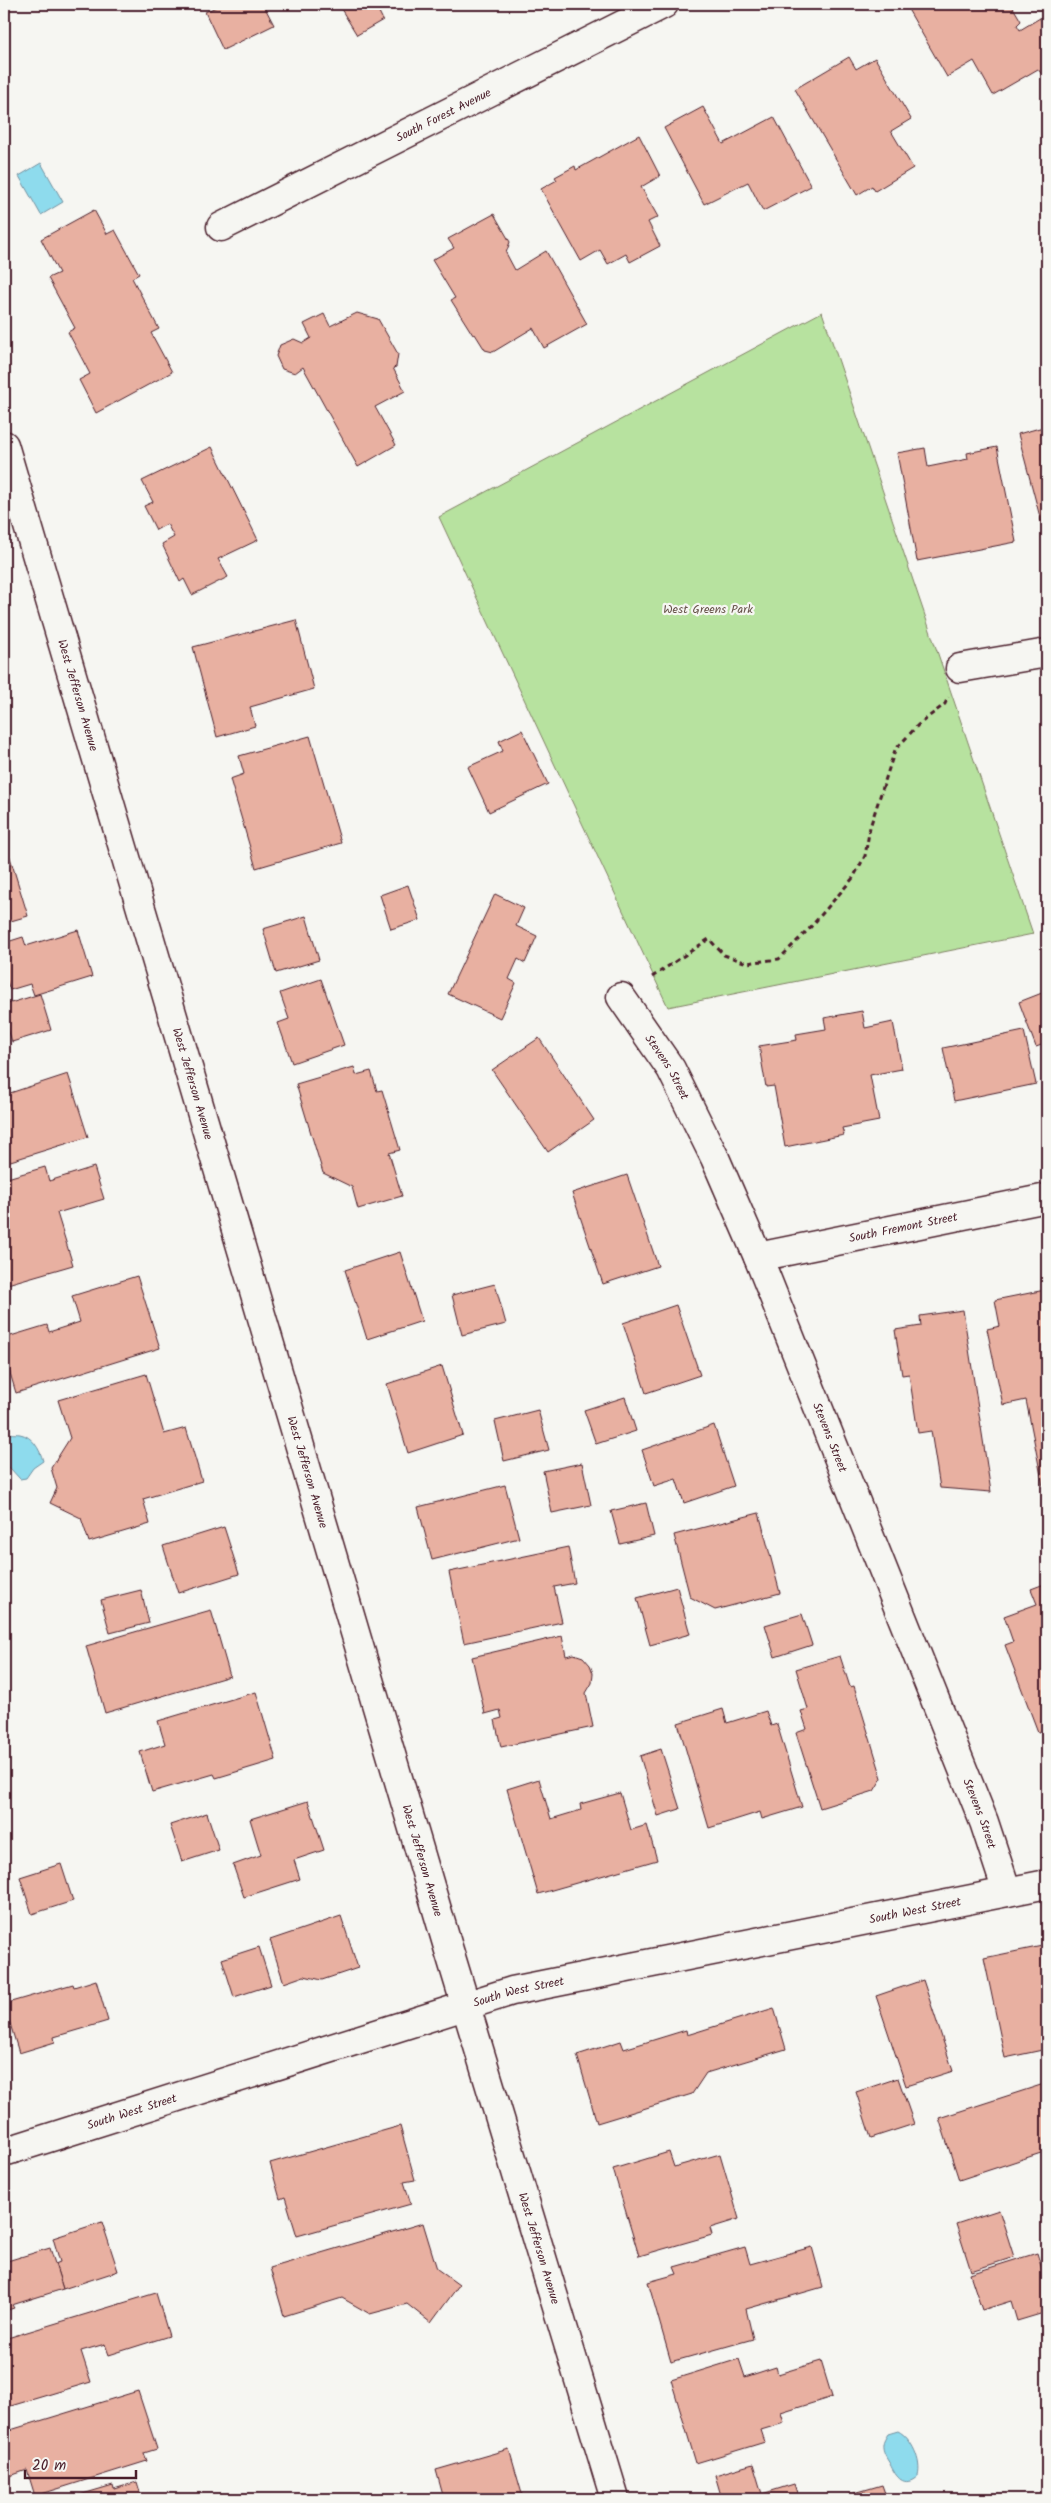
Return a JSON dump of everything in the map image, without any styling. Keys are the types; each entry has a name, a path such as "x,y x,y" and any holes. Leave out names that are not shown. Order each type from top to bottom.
{"street":[{"name":"South Forest Avenue","path":"221,227 664,4"},
{"name":"West Jefferson Avenue","path":"4,445 466,2006 615,2499"},
{"path":"960,668 1047,653"},
{"name":"Stevens Street","path":"621,997 671,1069 715,1158 758,1258 990,1836 1007,1892"},
{"name":"South Fremont Street","path":"758,1258 1047,1198"},
{"name":"South West Street","path":"4,2152 512,1991 1047,1884"}],"path":[{"path":"652,977 709,939 724,955 747,963 779,958 809,929 853,878 865,856 870,826 896,750 918,725 945,704 960,668"}],"green space":[{"name":"West Greens Park","path":"822,312 1033,934 668,1007 439,517"}],"water":[{"path":"41,163 63,202 41,215 19,176"},
{"path":"4,1431 28,1437 40,1452 43,1461 33,1468 26,1478 20,1479 10,1468 4,1465"},
{"path":"898,2431 908,2439 917,2457 919,2464 918,2476 913,2480 905,2481 898,2477 883,2450 888,2434"}],"building":[{"path":"214,4 263,4 274,25 223,50 205,12 216,7"},
{"path":"338,4 375,4 383,20 357,35"},
{"path":"905,4 1011,4 1021,21 1017,25 1020,30 1040,18 1047,31 1047,73 1043,76 1038,69 993,95 974,61 947,77"},
{"path":"849,57 856,69 875,58 911,119 891,131 913,168 875,191 872,186 857,195 795,89"},
{"path":"703,107 723,144 774,117 811,186 763,211 748,182 704,204 664,128"},
{"path":"639,135 660,176 641,187 658,217 648,222 660,246 630,262 626,254 608,264 600,250 581,261 541,189 557,180 555,177 575,166 576,170"},
{"path":"94,210 107,234 115,230 139,274 132,278 159,329 151,333 172,372 96,413 79,380 90,374 68,332 75,328 48,278 59,273 41,239"},
{"path":"494,214 510,242 506,253 515,270 546,251 587,324 544,348 533,328 493,352 485,350 451,300 455,298 432,260 454,248 448,239"},
{"path":"357,313 378,319 398,354 396,367 393,368 405,391 375,407 396,445 358,467 303,367 295,373 282,369 276,356 280,345 294,339 303,343 311,338 304,324 324,314 330,326"},
{"path":"1047,426 1047,536 1045,536 1018,434"},
{"path":"212,447 258,540 218,559 228,577 192,595 184,579 180,582 162,544 174,537 167,524 156,530 144,506 153,502 142,481"},
{"path":"997,447 1016,542 917,561 897,453 925,448 928,467 968,459 967,453"},
{"path":"296,620 314,689 250,707 255,726 217,737 193,647"},
{"path":"522,730 548,784 489,812 468,767 503,751 499,741"},
{"path":"310,736 341,843 256,868 230,779 244,774 239,756"},
{"path":"9,854 28,916 4,923 4,856"},
{"path":"408,885 420,920 391,929 380,895"},
{"path":"495,894 524,908 516,926 537,936 525,963 518,959 509,979 516,983 500,1018 448,994"},
{"path":"306,916 319,960 276,973 263,929"},
{"path":"78,930 92,977 34,995 30,984 10,990 4,973 4,943 23,937 26,946"},
{"path":"321,979 344,1045 292,1063 278,1023 289,1019 280,993"},
{"path":"1047,991 1047,1043 1036,1047 1019,1002"},
{"path":"40,994 51,1030 12,1042 4,1015 4,1005"},
{"path":"862,1011 865,1028 893,1022 902,1069 870,1075 879,1121 842,1128 844,1135 785,1147 774,1086 766,1087 759,1046 797,1040 796,1034 826,1029 824,1018"},
{"path":"1024,1031 1036,1084 954,1101 943,1048"},
{"path":"539,1038 594,1120 548,1152 492,1070"},
{"path":"354,1067 356,1075 371,1071 377,1091 382,1090 400,1150 389,1153 402,1196 358,1209 352,1187 323,1173 296,1084"},
{"path":"68,1074 88,1137 4,1163 4,1095"},
{"path":"45,1167 49,1181 94,1167 104,1199 57,1213 73,1265 4,1285 4,1179"},
{"path":"627,1175 658,1266 603,1284 572,1193"},
{"path":"400,1252 422,1321 367,1339 345,1270"},
{"path":"137,1276 160,1348 16,1393 4,1353 4,1338 47,1325 49,1332 80,1322 72,1296"},
{"path":"495,1284 506,1324 462,1335 452,1295"},
{"path":"1045,1290 1047,1302 1047,1485 1043,1486 1026,1400 1003,1405 987,1329 1000,1326 995,1300"},
{"path":"676,1305 700,1375 646,1393 623,1323"},
{"path":"963,1310 991,1492 940,1488 931,1431 918,1433 909,1374 902,1375 895,1330 921,1326 920,1316"},
{"path":"442,1366 463,1435 408,1453 387,1384"},
{"path":"146,1374 164,1434 186,1428 202,1481 143,1499 150,1524 89,1542 81,1518 50,1503 57,1488 51,1468 70,1438 58,1400"},
{"path":"625,1397 636,1431 596,1444 584,1410"},
{"path":"538,1410 549,1450 504,1461 495,1421"},
{"path":"714,1425 734,1486 684,1503 676,1479 654,1486 642,1450"},
{"path":"582,1463 591,1505 552,1513 543,1471"},
{"path":"505,1485 519,1538 432,1560 418,1507"},
{"path":"646,1503 654,1536 620,1544 611,1511"},
{"path":"759,1513 780,1593 715,1610 690,1597 674,1535"},
{"path":"224,1527 239,1574 178,1593 163,1546"},
{"path":"568,1547 575,1583 554,1587 562,1622 464,1643 449,1572"},
{"path":"1047,1583 1047,1729 1038,1732 1005,1645 1013,1642 1004,1616 1037,1604 1031,1589"},
{"path":"677,1587 690,1634 650,1645 637,1598"},
{"path":"141,1590 149,1623 110,1633 101,1600"},
{"path":"211,1610 230,1676 105,1713 86,1646"},
{"path":"802,1614 812,1645 775,1657 765,1625"},
{"path":"562,1636 566,1656 574,1654 583,1657 590,1665 593,1673 592,1683 586,1693 593,1727 501,1747 495,1720 502,1718 500,1710 485,1714 472,1657"},
{"path":"840,1656 850,1687 854,1686 882,1778 874,1791 820,1808 796,1733 807,1729 801,1711 808,1709 796,1669"},
{"path":"256,1692 276,1760 216,1778 214,1774 152,1792 140,1752 165,1744 158,1721"},
{"path":"723,1709 727,1723 766,1711 771,1726 777,1724 802,1807 762,1819 760,1812 709,1828 678,1723"},
{"path":"661,1749 680,1809 658,1816 640,1756"},
{"path":"539,1779 551,1819 581,1810 580,1804 620,1793 631,1830 647,1825 657,1860 538,1894 507,1789"},
{"path":"308,1801 324,1850 294,1860 300,1879 244,1897 233,1865 261,1855 250,1819"},
{"path":"207,1813 219,1850 182,1862 170,1825"},
{"path":"61,1864 73,1901 32,1914 20,1877"},
{"path":"341,1916 358,1968 322,1980 304,1976 284,1983 270,1940"},
{"path":"1047,1945 1047,2049 1005,2058 984,1958"},
{"path":"259,1947 271,1985 234,1997 222,1959"},
{"path":"96,1980 108,2021 54,2037 55,2042 19,2053 4,2004 73,1984 74,1987"},
{"path":"923,1980 953,2071 906,2086 876,1996"},
{"path":"774,2008 786,2049 706,2073 692,2094 597,2123 577,2055 621,2041 624,2049 686,2030 687,2035"},
{"path":"898,2078 914,2124 871,2138 856,2092"},
{"path":"1047,2083 1047,2151 959,2180 939,2118"},
{"path":"400,2126 415,2180 404,2182 411,2204 297,2236 285,2197 280,2199 270,2163"},
{"path":"669,2152 674,2167 720,2154 739,2219 710,2228 712,2235 639,2256 613,2169"},
{"path":"999,2210 1014,2257 971,2271 956,2224"},
{"path":"102,2222 118,2271 63,2289 55,2264 60,2262 53,2238"},
{"path":"423,2223 437,2269 459,2285 431,2323 407,2304 370,2314 342,2298 284,2316 270,2268"},
{"path":"745,2247 750,2264 812,2247 823,2287 746,2309 753,2339 671,2362 648,2282 677,2274 674,2267"},
{"path":"50,2248 63,2289 12,2305 14,2308 4,2311 4,2262"},
{"path":"1037,2253 1047,2286 1047,2312 1017,2321 1011,2301 982,2310 970,2274"},
{"path":"156,2293 169,2336 109,2355 105,2344 81,2351 91,2382 4,2408 4,2339"},
{"path":"739,2359 745,2377 776,2367 778,2374 821,2361 832,2397 781,2413 784,2423 761,2430 765,2442 696,2463 671,2380"},
{"path":"138,2391 157,2449 144,2453 147,2461 35,2496 27,2470 10,2476 4,2457 4,2432"},
{"path":"509,2449 522,2494 503,2499 444,2499 436,2470"},
{"path":"753,2464 762,2494 794,2484 799,2499 722,2499 715,2475"},
{"path":"137,2482 142,2499 66,2499 113,2485 114,2489"},
{"path":"882,2485 887,2499 834,2499"}]}
